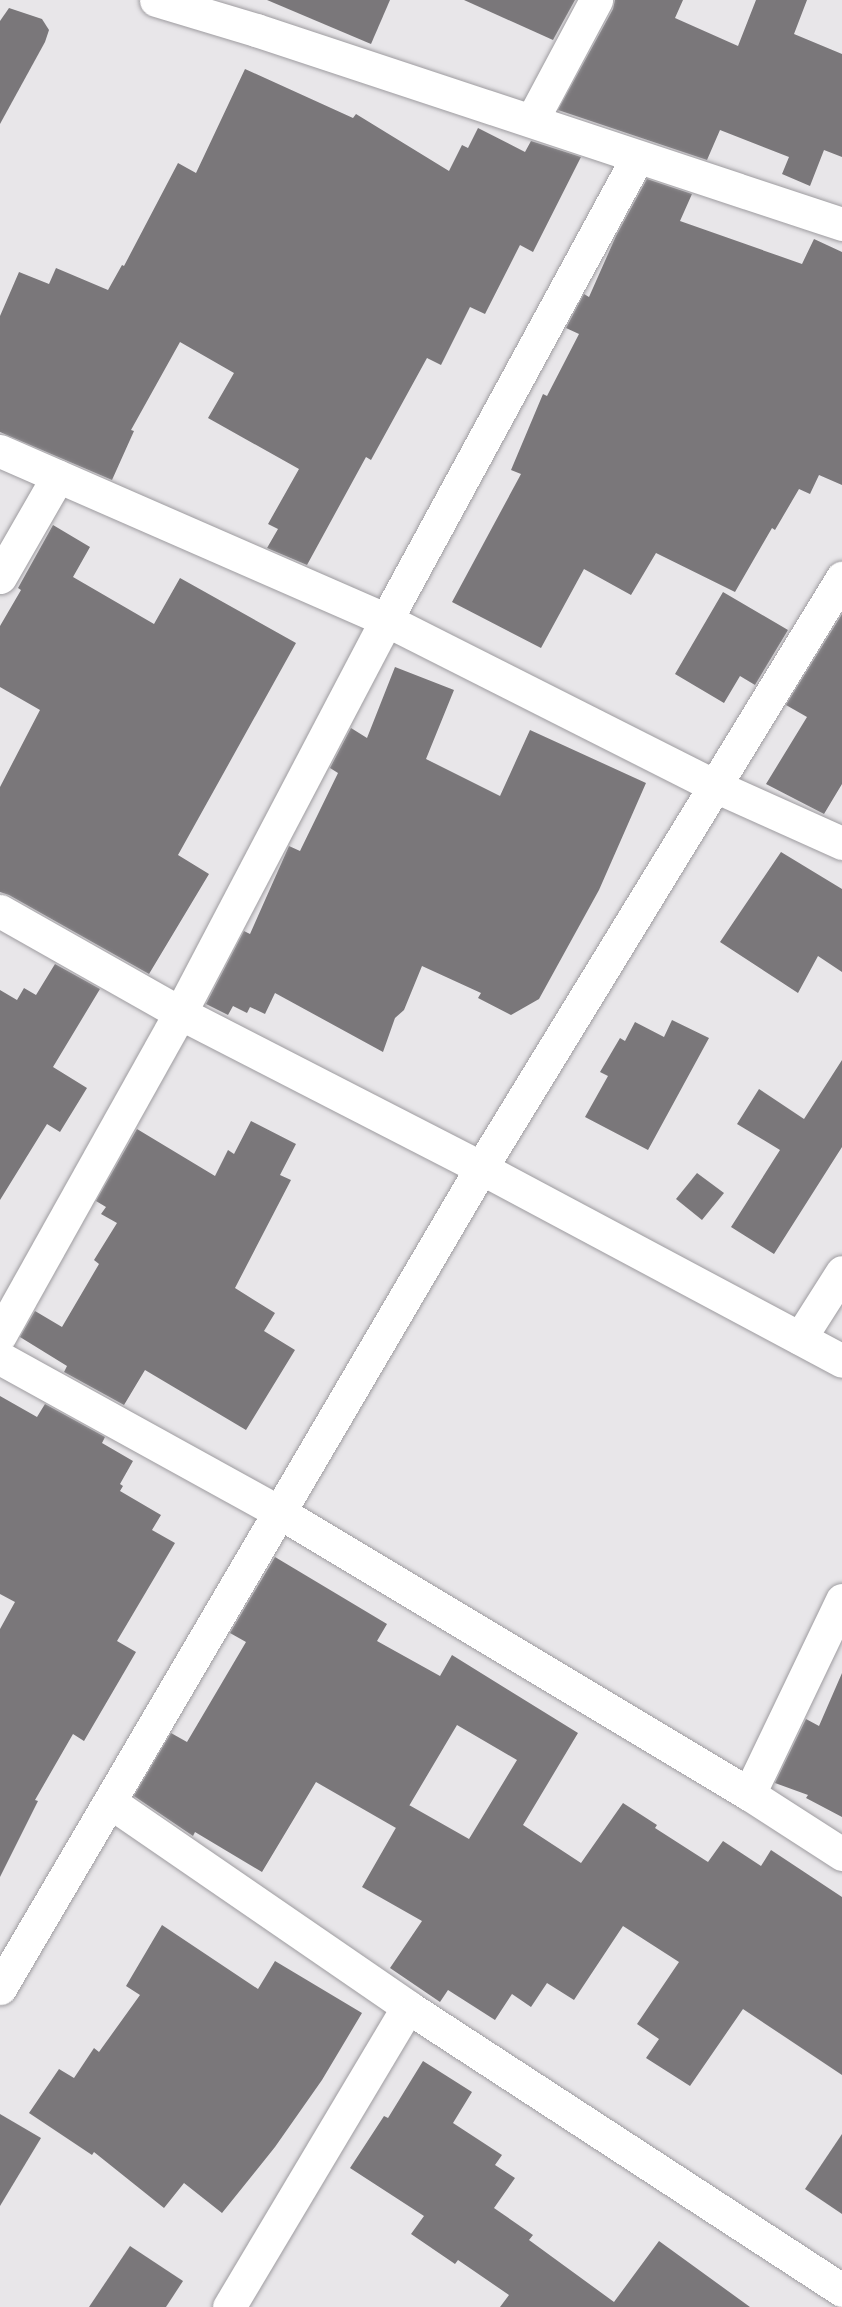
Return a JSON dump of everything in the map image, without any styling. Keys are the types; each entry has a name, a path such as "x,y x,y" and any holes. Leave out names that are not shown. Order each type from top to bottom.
{"street":[{"path":"156,0 256,30 532,120 637,158 842,224"},
{"path":"532,120 596,0"},
{"path":"0,1335 180,1013 386,620 637,158"},
{"path":"0,451 386,620 715,786 842,843"},
{"path":"0,577 58,476"},
{"path":"0,1988 481,1168 842,579"},
{"path":"0,911 180,1013 481,1168 842,1361"},
{"path":"800,1338 842,1272"},
{"path":"0,1358 279,1512 749,1794 842,1854"},
{"path":"749,1794 842,1599"},
{"path":"110,1802 408,2007 842,2290"},
{"path":"229,2307 408,2007"}],"building":[{"path":"267,0 390,0 371,44"},
{"path":"464,0 575,0 553,40"},
{"path":"615,0 683,0 675,18 738,46 756,0 807,0 794,34 842,54 842,157 824,150 810,186 782,174 789,157 720,130 707,160 558,110 613,9"},
{"path":"9,8 42,19 49,30 45,42 0,124 0,21"},
{"path":"245,69 353,118 356,114 449,171 462,145 468,148 478,128 525,152 531,141 581,157 533,252 520,245 485,314 470,307 441,365 427,358 371,460 366,457 307,565 267,548 278,529 268,524 299,469 208,418 234,373 180,342 131,430 134,431 112,480 0,432 0,316 19,272 49,284 56,268 108,290 122,265 124,266 178,163 196,173"},
{"path":"647,179 692,194 680,221 802,264 814,239 842,252 842,485 819,475 810,494 799,489 775,530 772,528 735,592 656,553 631,595 584,569 541,648 452,602 521,474 511,470 543,394 547,396 579,334 566,328 584,294 589,297 616,236"},
{"path":"53,525 90,547 73,577 154,624 180,578 296,643 178,855 209,874 149,974 0,892 0,787 40,710 0,687 0,626 21,590 18,588"},
{"path":"723,592 788,630 755,685 740,676 724,703 675,674"},
{"path":"842,614 842,784 824,814 766,784 807,717 786,705"},
{"path":"395,667 454,690 426,759 500,796 530,730 646,783 599,890 539,999 511,1015 478,998 481,993 422,966 404,1010 395,1018 383,1052 275,993 265,1014 250,1007 247,1013 233,1006 228,1015 206,1004 244,931 250,934 289,846 300,851 338,773 330,768 351,728 367,738"},
{"path":"781,852 842,889 842,972 818,956 798,993 720,942"},
{"path":"55,964 100,989 53,1067 87,1088 60,1132 47,1124 0,1200 0,990 17,1000 24,988 36,995"},
{"path":"672,1020 709,1038 648,1150 585,1117 608,1076 600,1072 620,1038 625,1041 635,1022 664,1037"},
{"path":"842,1060 842,1147 774,1254 731,1227 780,1150 737,1124 759,1089 804,1119"},
{"path":"251,1121 296,1144 280,1175 291,1180 235,1288 275,1313 264,1331 295,1350 246,1430 145,1370 124,1405 64,1372 67,1366 20,1337 35,1311 62,1327 99,1264 94,1260 117,1223 101,1214 106,1207 96,1201 137,1129 215,1176 228,1150 234,1154"},
{"path":"697,1173 724,1193 702,1220 676,1199"},
{"path":"0,1396 37,1417 45,1404 105,1437 102,1443 133,1461 120,1484 123,1486 120,1491 161,1515 152,1530 175,1543 117,1641 136,1652 84,1741 73,1734 35,1800 38,1801 0,1877 0,1629 15,1602 0,1594"},
{"path":"275,1557 387,1624 377,1641 440,1676 452,1655 578,1733 523,1825 581,1863 623,1803 657,1825 655,1828 708,1862 723,1841 761,1866 771,1850 842,1897 842,2075 743,2009 690,2086 646,2058 659,2039 637,2024 679,1962 623,1926 574,2000 547,1983 531,2007 512,1994 495,2020 448,1990 440,2002 390,1968 422,1921 362,1887 396,1828 316,1782 262,1872 195,1832 193,1836 134,1796 171,1733 187,1742 246,1642 230,1633","holes":["457,1725 517,1760 469,1839 409,1805"]},
{"path":"842,1673 842,1817 806,1798 808,1795 775,1783 806,1719 819,1726"},
{"path":"162,1925 258,1989 275,1961 362,2013 322,2080 275,2147 222,2213 184,2183 164,2208 94,2152 92,2155 29,2113 59,2069 74,2078 94,2048 99,2052 140,1995 126,1986"},
{"path":"423,2061 472,2092 453,2123 502,2155 495,2165 515,2178 494,2208 533,2235 529,2240 614,2302 659,2241 750,2307 500,2307 509,2295 458,2260 455,2264 411,2234 424,2216 350,2168 384,2116 388,2118"},
{"path":"0,2114 41,2138 0,2206"},
{"path":"842,2134 842,2214 805,2189"},
{"path":"130,2246 183,2281 166,2307 89,2307"}]}
